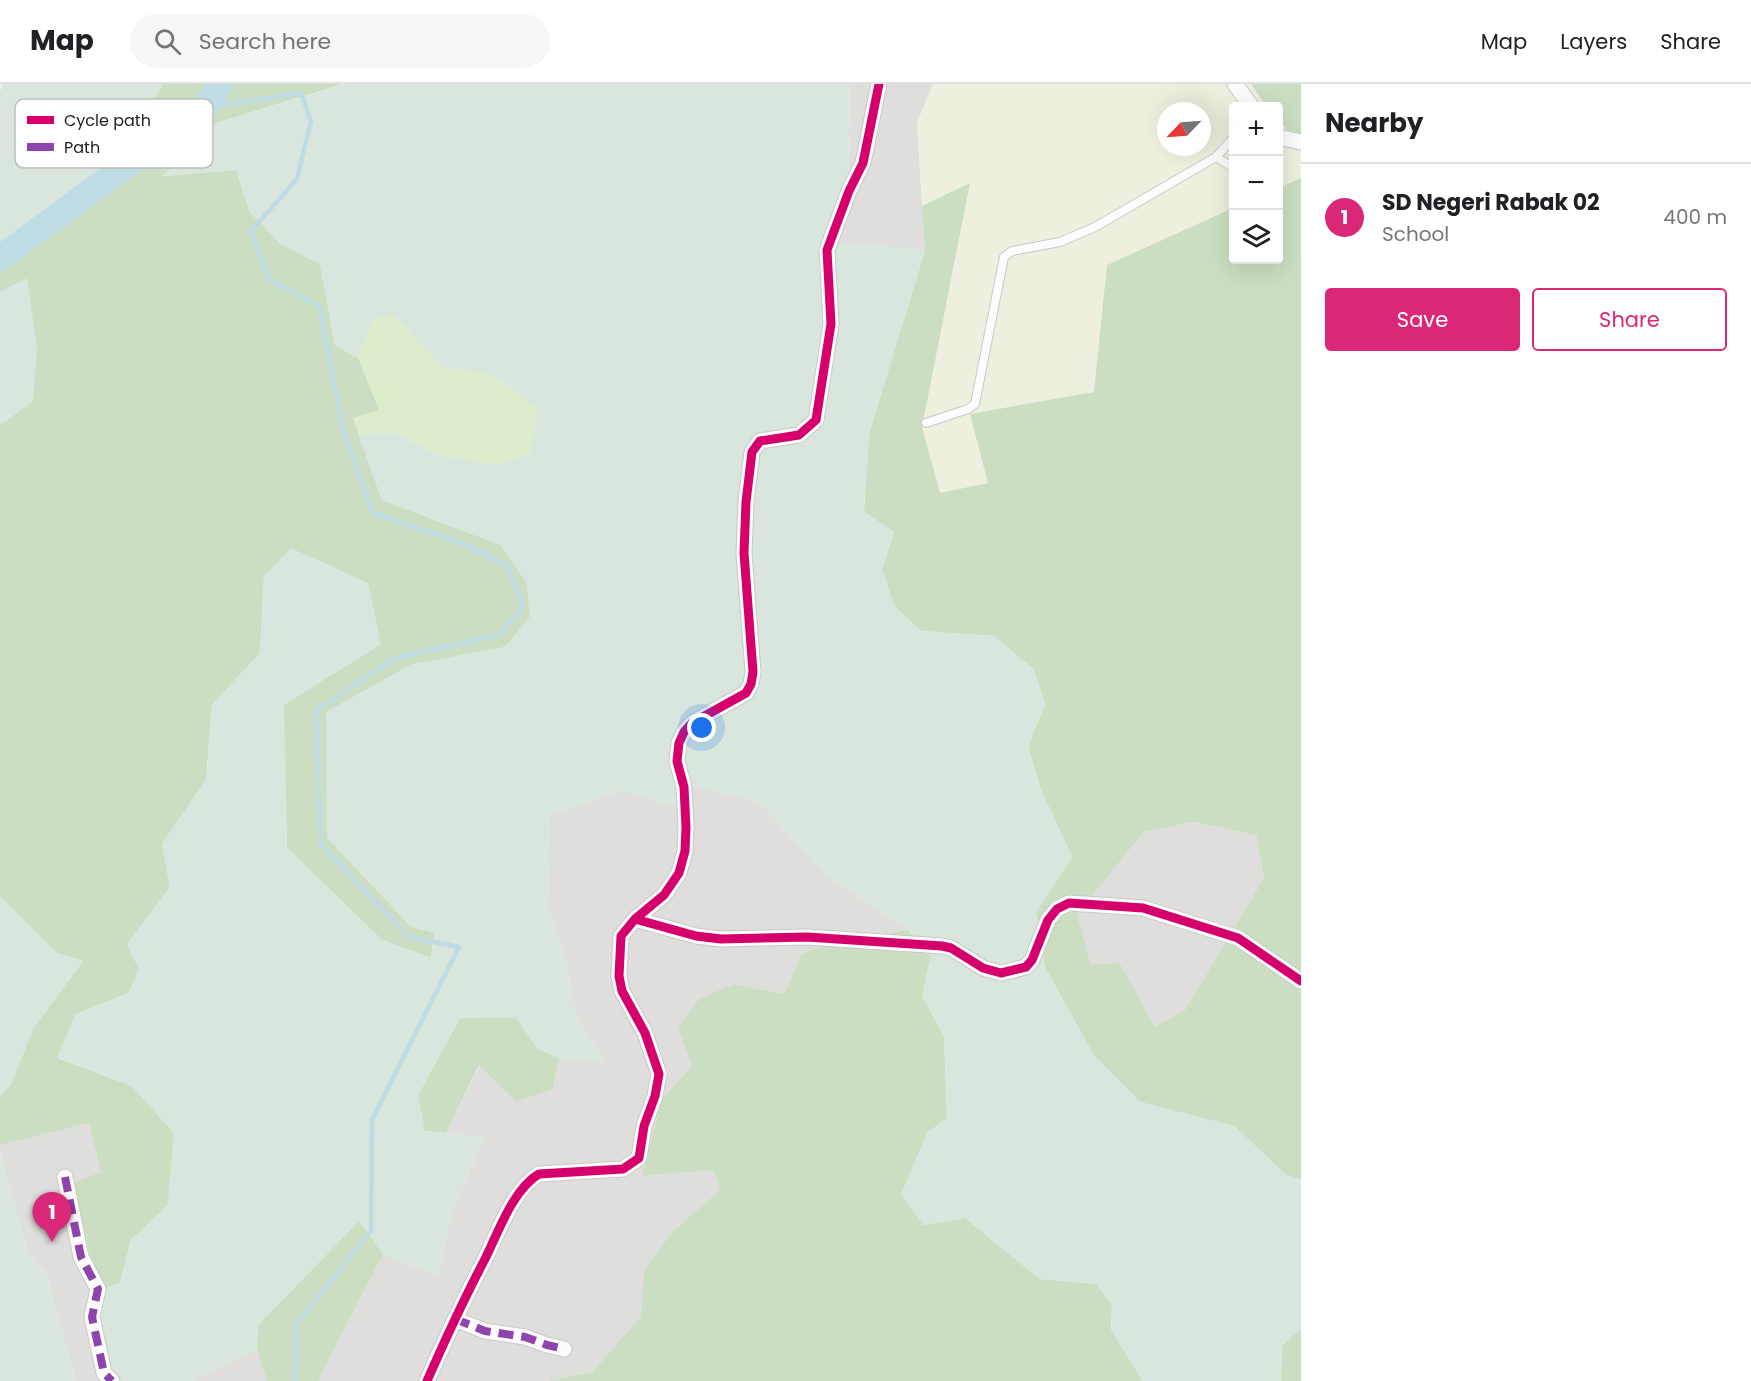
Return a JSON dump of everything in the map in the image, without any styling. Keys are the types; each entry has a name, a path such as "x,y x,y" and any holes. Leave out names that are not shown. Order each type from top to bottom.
{"street":[{"path":"427,1381 511,1206 530,1179 539,1174 623,1169 639,1158 644,1126 655,1096 659,1074 645,1033 622,992 619,976 621,936 635,919 664,896 679,873 685,851 686,827 684,788 677,761 679,743 684,732 692,723 746,693 750,684 753,672 744,553 746,502 752,452 760,441 799,435 816,420 831,324 827,250 849,191 863,162 879,84"},
{"path":"1235,84 1248,102"},
{"path":"1283,138 1301,142"},
{"path":"635,919 696,936 721,939 807,937 942,946 951,948 983,968 1001,973 1026,967 1032,960 1048,920 1057,909 1069,903 1143,908 1238,938 1301,981"},
{"path":"65,1177 81,1257 98,1288 92,1317 104,1373 112,1381"},
{"path":"455,1319 485,1331 525,1337 547,1346 564,1348"}],"lane":[{"path":"926,423 968,409 975,404 1004,256 1012,251 1060,242 1095,227 1216,157 1229,142"},
{"path":"1216,157 1229,165"}],"shaded area":[{"path":"4,84 163,84 154,99 15,99 15,168 106,168 0,242 0,91"},
{"path":"345,84 850,84 848,179 832,242 925,250 869,434 864,512 894,532 882,569 894,606 921,631 994,636 1034,669 1045,704 1028,747 1041,790 1072,857 1036,912 1045,967 1093,1054 1140,1102 1234,1126 1286,1175 1301,1180 1301,1328 1282,1346 1281,1381 1143,1381 1111,1330 1112,1305 1096,1284 1040,1279 965,1218 923,1225 901,1194 927,1133 947,1118 944,1036 922,996 931,956 908,930 828,877 759,802 687,783 686,809 621,790 550,815 548,909 566,962 577,1019 605,1062 559,1058 537,1048 516,1017 460,1018 418,1095 425,1131 484,1137 452,1210 439,1276 383,1254 359,1221 258,1325 257,1349 192,1381 113,1381 108,1377 99,1291 120,1283 131,1240 168,1205 174,1133 132,1086 57,1057 76,1014 129,993 139,969 127,944 170,887 162,844 206,780 212,705 260,653 264,576 291,548 368,583 381,644 284,705 287,848 382,940 431,958 434,933 411,927 327,838 326,712 410,665 505,647 530,617 527,583 501,545 382,500 358,434 396,433 440,456 499,465 531,452 537,409 494,375 442,367 394,315 373,319 358,358 335,345 320,264 281,244 250,212 236,170 162,176 170,168 213,168 213,126 216,123"},
{"path":"850,84 933,84 917,123 925,250 832,243 848,179"},
{"path":"27,278 37,348 33,401 0,425 0,292"},
{"path":"686,783 759,802 828,877 908,930 837,941 785,994 734,984 679,1028 692,1066 662,1098 642,1176 713,1170 720,1190 671,1233 644,1271 642,1317 592,1372 547,1381 318,1381 383,1254 439,1276 452,1210 484,1138 446,1133 480,1065 553,1089 559,1058 605,1062 577,1019 566,962 548,909 550,814 621,790 686,809"},
{"path":"1194,822 1256,835 1264,878 1185,1010 1155,1028 1119,962 1091,965 1077,914 1144,832"},
{"path":"0,896 56,953 83,961 34,1027 11,1084 0,1096"},
{"path":"89,1122 101,1173 73,1183 99,1291 108,1377 113,1381 76,1381 46,1273 28,1254 0,1152 0,1145"},
{"path":"0,1152 28,1254 46,1273 76,1381 0,1381"},
{"path":"257,1349 267,1381 192,1381"}],"green space":[{"path":"163,84 343,84 216,123 213,126 213,99 154,99"},
{"path":"933,84 1251,84 1263,102 1229,102 1229,210 1107,265 1094,392 970,414 988,483 939,494 922,427 970,184 922,206 917,123"},
{"path":"1251,84 1301,84 1301,146 1283,126 1283,102 1263,102"},
{"path":"1283,126 1301,146 1301,178 1283,186"},
{"path":"106,168 171,168 163,176 236,170 250,212 281,244 320,264 335,345 358,358 379,410 353,418 382,500 501,545 527,583 530,617 505,647 410,665 434,933 431,958 382,940 287,848 283,705 381,644 264,576 260,653 212,705 206,780 162,844 170,887 127,944 139,969 129,993 76,1014 58,1058 132,1086 174,1133 168,1205 131,1240 120,1283 99,1291 73,1183 101,1172 89,1123 0,1145 0,1096 11,1084 34,1027 83,961 56,953 0,896 0,425 33,401 27,279 0,292 0,242"},
{"path":"1301,178 1301,1180 1286,1175 1234,1126 1140,1102 1093,1054 1045,967 1036,912 1072,857 1041,790 1028,746 1045,704 994,636 921,631 894,606 882,569 894,532 864,512 869,434 925,250 922,206 970,183 922,427 940,493 988,483 970,414 1094,392 1107,265 1229,210 1229,264 1283,264 1283,186","holes":["1194,822 1256,835 1264,878 1185,1010 1155,1027 1119,962 1091,965 1077,914 1144,832"]},
{"path":"394,315 442,367 494,375 537,409 531,452 499,466 440,456 396,433 358,434 352,417 379,410 358,358 373,319"},
{"path":"908,930 931,956 922,996 944,1036 947,1118 927,1133 923,1225 965,1218 1040,1279 1096,1284 1112,1305 1111,1330 1143,1381 547,1381 592,1372 641,1317 644,1271 671,1233 720,1190 713,1170 642,1176 662,1098 692,1066 678,1028 699,999 734,984 785,994 801,954 837,941"},
{"path":"516,1017 537,1048 559,1058 553,1089 516,1101 479,1065 446,1133 424,1131 418,1095 460,1018"},
{"path":"359,1221 383,1254 318,1381 267,1381 257,1349 258,1325"},
{"path":"1301,1328 1301,1381 1281,1381 1282,1346"}],"waterway":[{"path":"211,99 220,84"},
{"path":"213,107 301,93 311,121 297,179 251,231 269,279 319,306 343,429 373,513 462,543 508,566 523,607 499,635 395,658 316,711 321,845 409,937 459,947 372,1120 371,1231 296,1325 295,1381"},
{"path":"0,258 123,168"}],"marked path":[{"path":"65,1177 81,1257 98,1289 92,1317 104,1373 112,1381"},
{"path":"455,1319 485,1331 525,1337 564,1349"}],"cycle path":[{"path":"427,1381 507,1212 521,1190 539,1174 623,1169 639,1158 644,1126 655,1096 659,1074 645,1033 622,991 619,976 621,936 635,919 664,895 679,873 685,851 686,827 684,787 677,761 679,743 684,732 692,723 746,693 751,684 753,672 744,553 746,502 752,452 760,441 799,435 816,420 831,324 827,250 849,191 863,163 879,84"},
{"path":"635,919 696,936 721,939 807,937 942,946 951,948 983,968 1001,973 1026,967 1032,960 1048,920 1057,909 1069,903 1143,908 1238,938 1301,981"}],"place":[{"name":"SD Negeri Rabak 02","path":"52,1242"}]}
